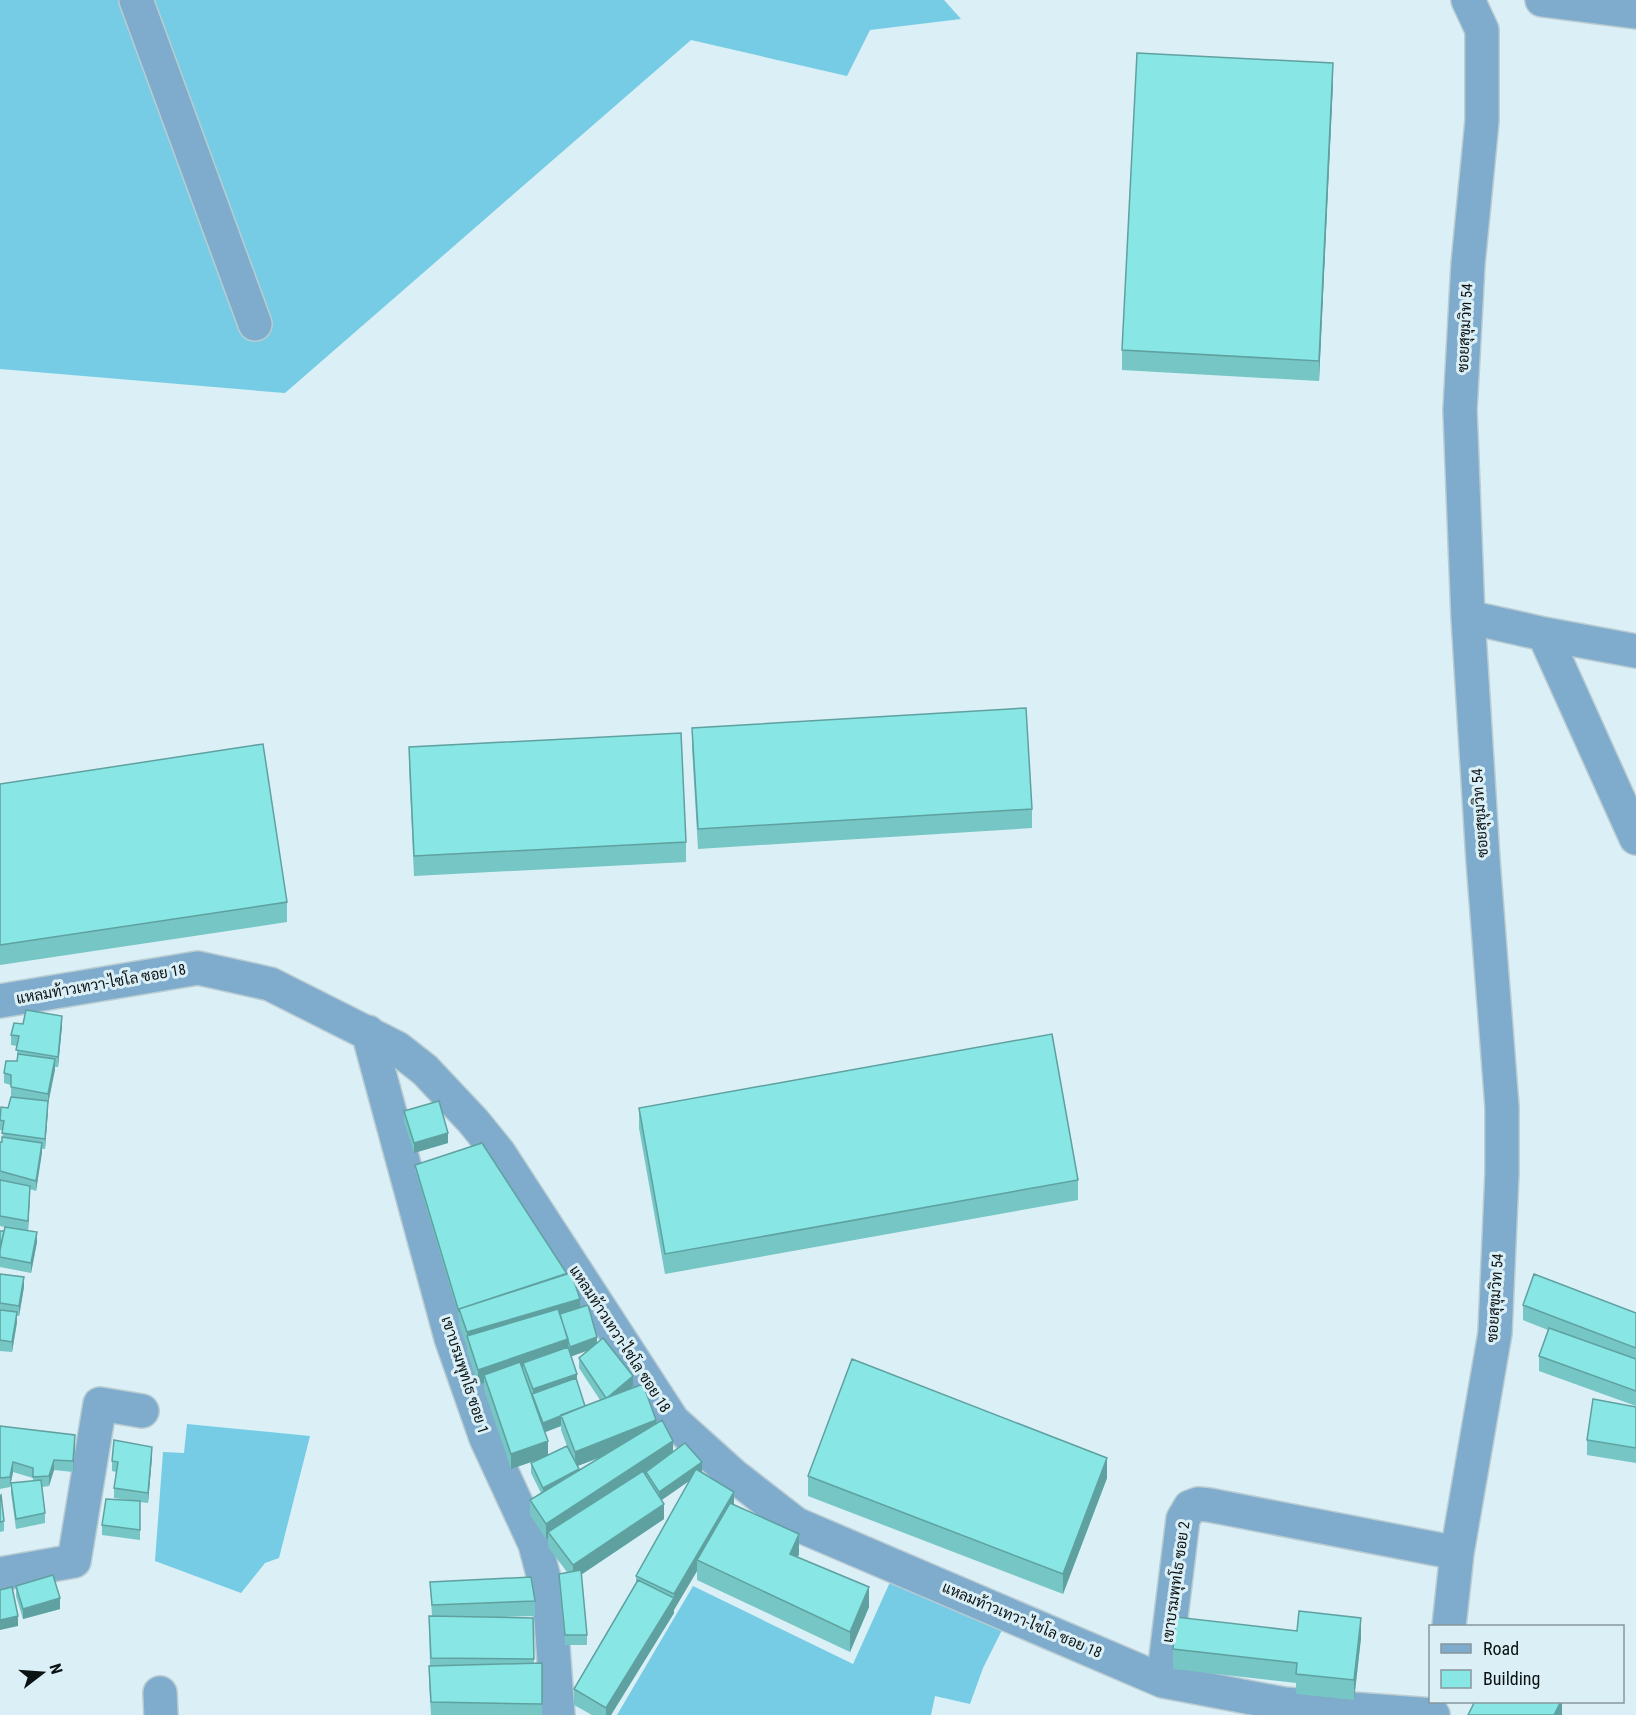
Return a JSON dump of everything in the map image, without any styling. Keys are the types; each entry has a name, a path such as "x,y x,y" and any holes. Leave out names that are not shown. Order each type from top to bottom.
{"street":[{"path":"136,0 255,324"},
{"name":"ซอยสุขุมวิท 54","path":"1449,1625 1457,1553 1495,1333 1502,1173 1502,1107 1483,860 1468,617 1460,410 1468,264 1482,121 1482,30 1468,0"},
{"path":"1542,0 1636,12"},
{"path":"1468,617 1636,651"},
{"path":"1544,634 1636,838"},
{"name":"แหลมท้าวเทวา-ไซโล ซอย 18","path":"1,1008 198,968 270,984 368,1032 397,1048 425,1070 500,1153 673,1421 733,1475 796,1524 1163,1681 1284,1704 1433,1715"},
{"name":"เขาบรมพุทโธ ซอย 1","path":"368,1032 451,1338 486,1438 535,1544 545,1582 551,1619 558,1715"},
{"path":"0,1574 74,1561 100,1404 142,1411"},
{"name":"เขาบรมพุทโธ ซอย 2","path":"1163,1681 1183,1519 1190,1507 1198,1504 1209,1505 1457,1553"}],"shaded area":[{"path":"0,0 944,0 961,19 870,30 847,76 691,40 285,393 0,369"},
{"path":"187,1424 310,1436 279,1558 265,1563 241,1593 155,1561 163,1452 184,1453"},
{"path":"891,1580 1002,1630 983,1668 970,1704 935,1696 931,1715 617,1715 693,1586 853,1664"}],"building":[{"path":"1137,53 1333,63 1319,361 1122,350"},
{"path":"1026,708 1032,809 698,829 692,728"},
{"path":"681,733 686,842 414,856 409,747"},
{"path":"263,744 287,902 0,945 0,784"},
{"path":"26,1010 62,1016 58,1057 16,1050 19,1036 11,1035 14,1023 23,1024"},
{"path":"1052,1034 1078,1180 665,1254 639,1108"},
{"path":"18,1054 55,1059 48,1094 11,1087 11,1075 4,1073 6,1061 17,1061"},
{"path":"11,1097 48,1101 45,1139 2,1133 4,1121 0,1120 1,1107 8,1108"},
{"path":"439,1101 448,1133 414,1143 404,1111"},
{"path":"2,1137 42,1143 36,1181 0,1171"},
{"path":"482,1143 567,1274 459,1309 459,1312 415,1165"},
{"path":"0,1180 30,1186 28,1221 0,1216"},
{"path":"5,1227 37,1232 31,1263 0,1257"},
{"path":"0,1231 4,1231 0,1248"},
{"path":"571,1272 580,1299 467,1332 459,1309"},
{"path":"0,1274 24,1277 19,1306 0,1303"},
{"path":"1534,1274 1636,1313 1636,1348 1523,1305"},
{"path":"588,1305 597,1337 570,1347 560,1314"},
{"path":"558,1309 568,1339 478,1370 467,1336"},
{"path":"0,1310 17,1312 12,1342 0,1340"},
{"path":"1549,1328 1636,1359 1636,1391 1539,1356"},
{"path":"603,1338 633,1376 606,1398 579,1358"},
{"path":"568,1347 577,1374 533,1389 523,1363"},
{"path":"852,1359 1107,1458 1063,1574 808,1476"},
{"path":"520,1362 548,1441 511,1454 484,1375"},
{"path":"576,1378 585,1406 543,1423 532,1394"},
{"path":"643,1384 656,1420 575,1452 561,1415"},
{"path":"1593,1399 1636,1407 1636,1448 1587,1440"},
{"path":"662,1420 673,1441 546,1524 530,1500"},
{"path":"0,1426 75,1435 73,1461 54,1460 49,1476 33,1477 33,1468 13,1462 10,1477 0,1478"},
{"path":"114,1440 152,1447 148,1493 114,1488 118,1462 112,1461"},
{"path":"685,1443 702,1462 659,1492 646,1472"},
{"path":"567,1446 579,1469 543,1488 531,1463"},
{"path":"696,1469 734,1492 674,1594 636,1576"},
{"path":"643,1471 664,1504 573,1565 548,1532"},
{"path":"41,1480 45,1513 16,1519 11,1483"},
{"path":"0,1496 4,1521 0,1522"},
{"path":"106,1499 140,1501 140,1530 102,1525"},
{"path":"730,1503 799,1534 790,1554 869,1587 850,1632 697,1560"},
{"path":"581,1570 587,1635 565,1635 559,1574"},
{"path":"53,1575 60,1598 23,1609 16,1586"},
{"path":"531,1577 535,1601 432,1605 430,1582"},
{"path":"638,1580 674,1598 606,1708 574,1689"},
{"path":"12,1587 18,1616 0,1620 0,1590"},
{"path":"1299,1611 1361,1618 1354,1680 1296,1674 1297,1663 1173,1649 1176,1617 1297,1631"},
{"path":"429,1616 533,1618 534,1659 431,1658"},
{"path":"542,1663 542,1704 431,1702 429,1666"},
{"path":"1474,1703 1560,1703 1554,1715 1468,1715"}]}
